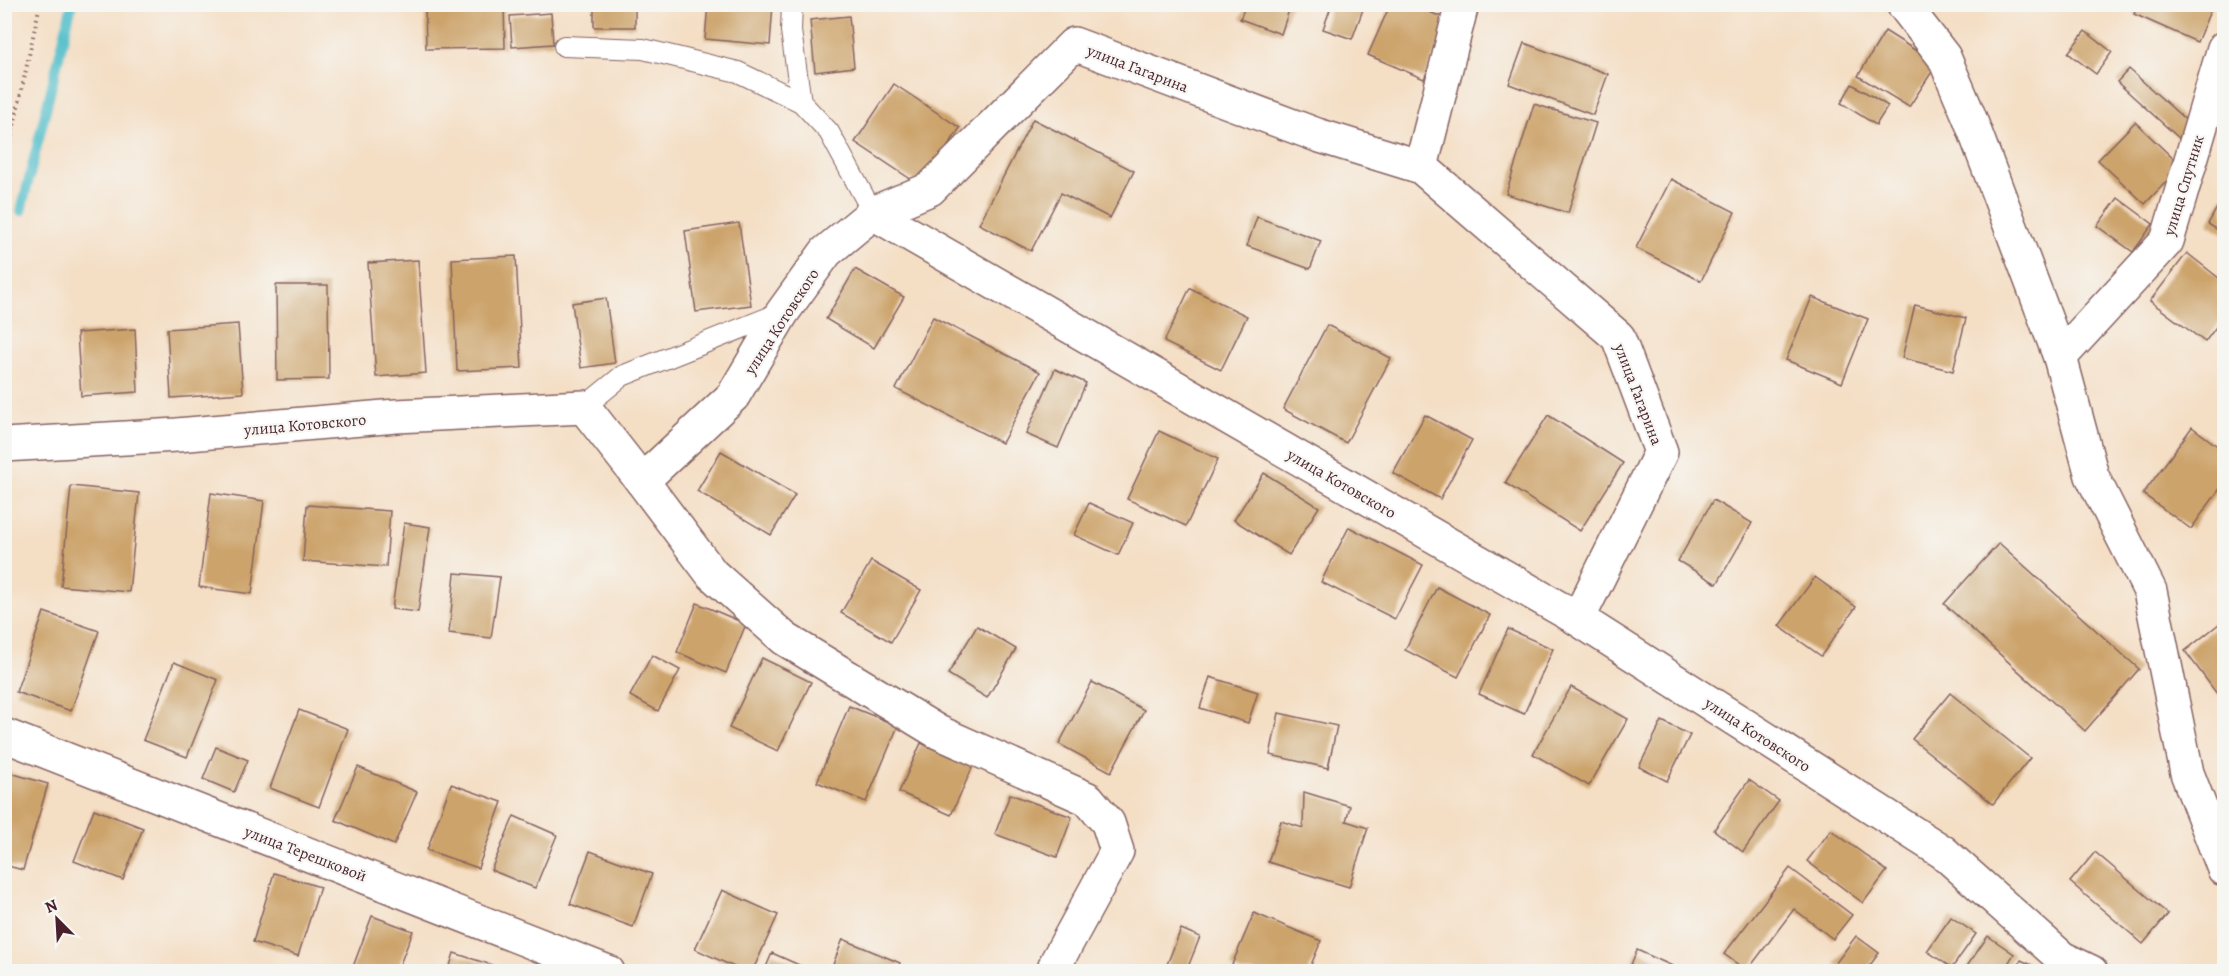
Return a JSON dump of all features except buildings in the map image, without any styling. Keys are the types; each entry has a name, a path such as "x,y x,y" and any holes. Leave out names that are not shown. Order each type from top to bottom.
{"street":[{"path":"1421,167 1462,4"},
{"path":"1903,4 1944,57 1970,116 2060,357 2092,476 2150,591 2187,773 2224,869"},
{"name":"улица Гагарина","path":"873,213 930,189 1074,44 1317,135 1421,167 1618,337 1661,452 1578,619"},
{"name":"улица Спутник","path":"2060,357 2167,241 2224,48"},
{"name":"улица Котовского","path":"642,481 733,396 782,313 826,252 873,213 1578,619 1943,852 2062,958 2091,972"},
{"path":"584,407 712,574 785,639 938,732 1088,799 1108,823 1117,851 1053,972"},
{"name":"улица Котовского","path":"4,445 177,435 396,416 584,407"},
{"name":"улица Терешковой","path":"4,735 608,972"}],"lane":[{"path":"792,4 792,31 801,102"},
{"path":"564,46 643,49 738,72 801,102 829,132 873,213"},
{"path":"584,407 622,376 782,313"}],"path":[{"path":"4,172 40,4"}],"waterway":[{"path":"21,211 72,4"}]}
